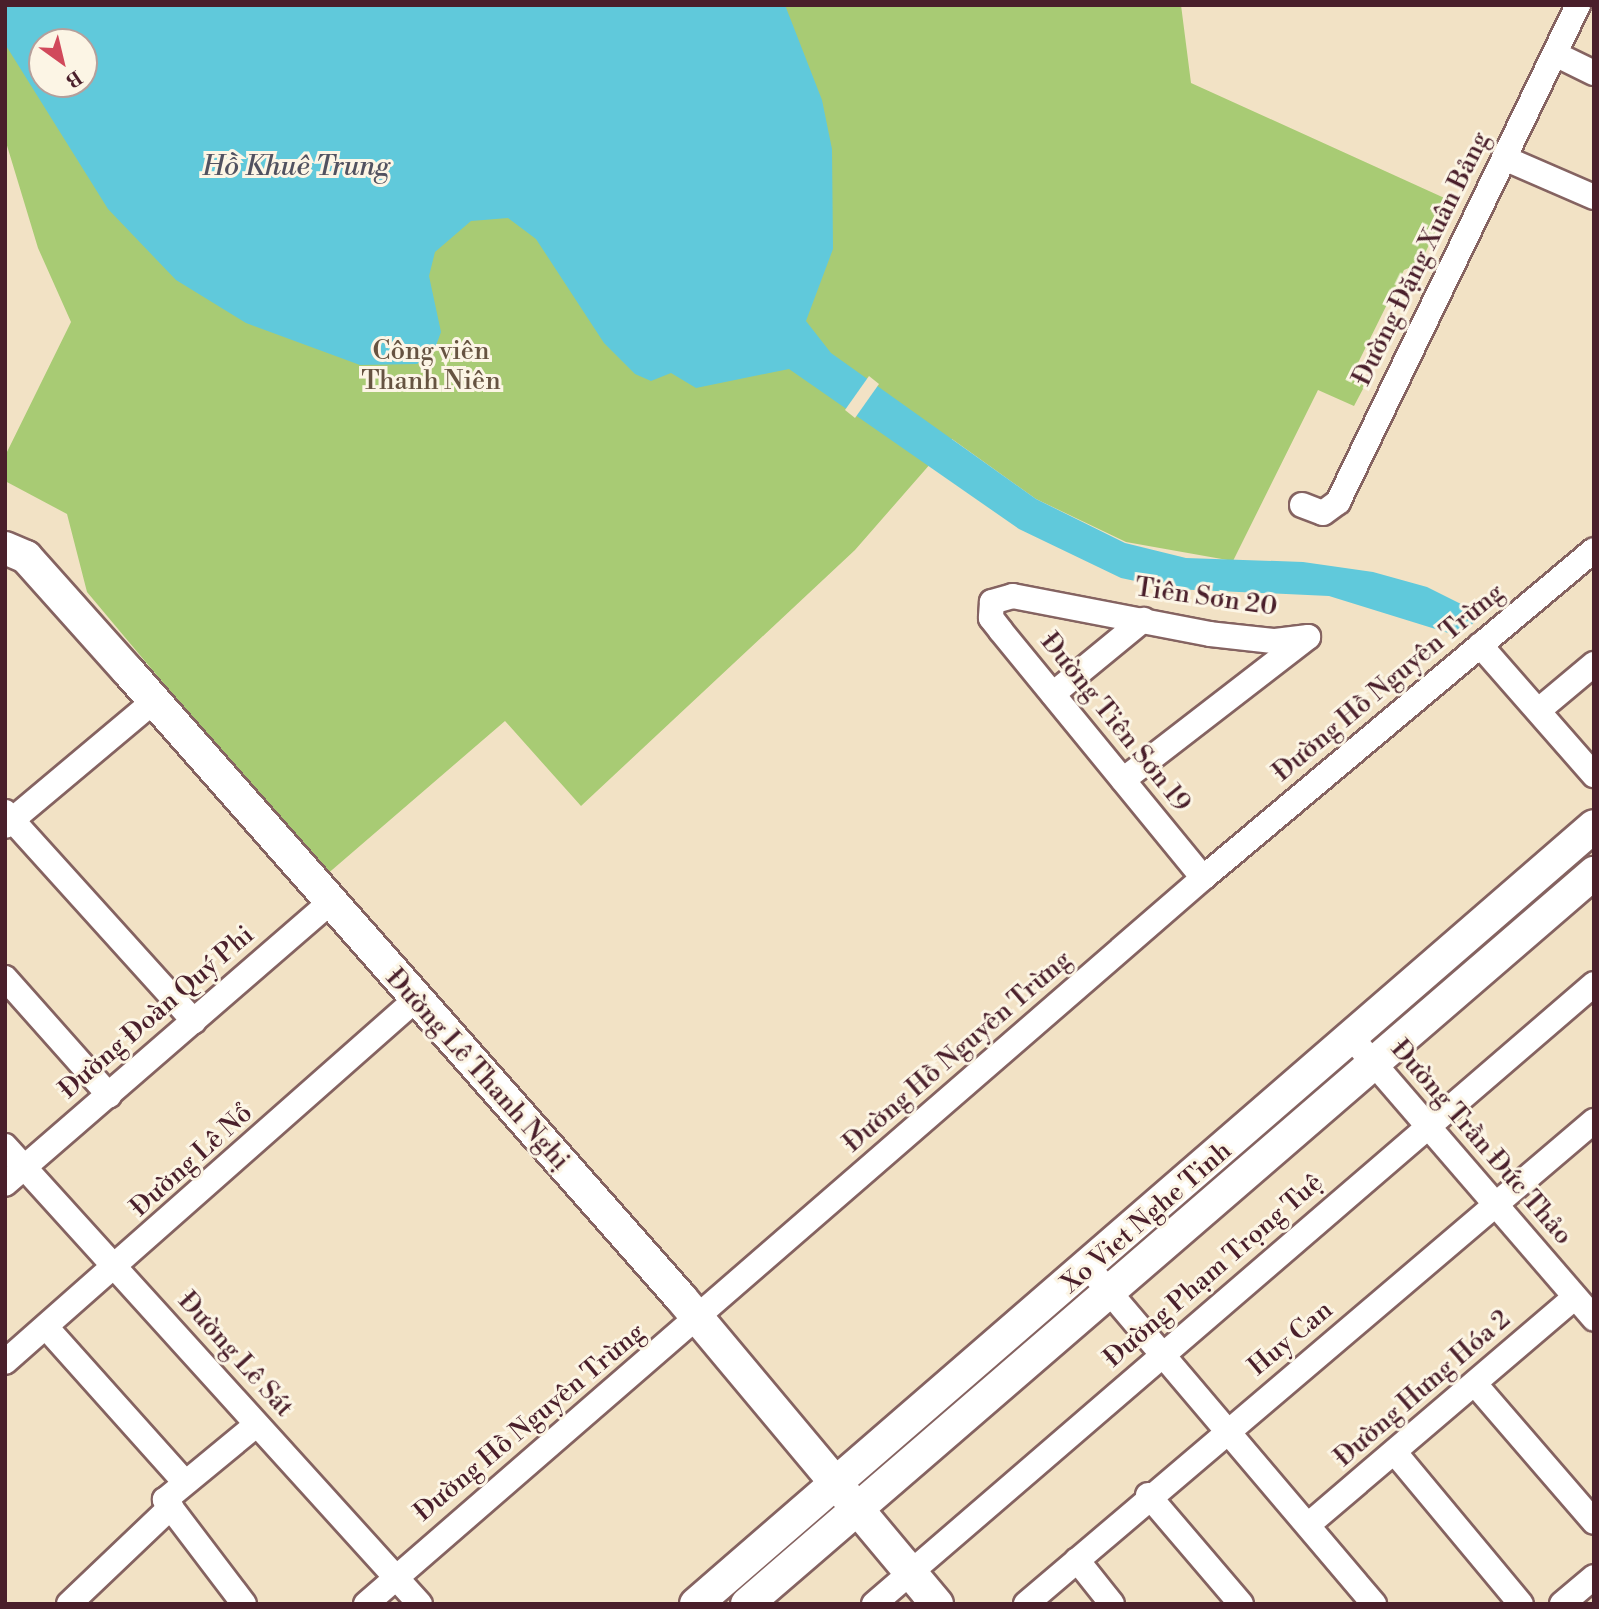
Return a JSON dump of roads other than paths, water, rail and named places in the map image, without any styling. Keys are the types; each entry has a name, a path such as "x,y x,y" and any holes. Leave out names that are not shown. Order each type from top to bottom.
{"main road":[{"name":"Đường Lê Thanh Nghị","path":"5,548 26,557 328,904 698,1319 937,1604"},
{"name":"Xo Viet Nghe Tinh","path":"747,1604 855,1508 1099,1280 1351,1037 1594,826"},
{"name":"Xo Viet Nghe Tinh","path":"696,1604 833,1482 1374,1066 1594,873"}],"street":[{"name":"Đường Đặng Xuân Bảng","path":"1302,505 1323,513 1338,502 1578,5"},
{"path":"1555,54 1594,73"},
{"path":"1504,158 1594,197"},
{"name":"Đường Hồ Nguyên Trừng","path":"366,1604 698,1319 1203,878 1594,550"},
{"name":"Tiên Sơn 20","path":"992,602 1013,596 1273,641 1308,637 1123,780"},
{"name":"Đường Tiên Sơn 19","path":"992,602 991,618 1203,878"},
{"path":"1053,694 1143,620"},
{"path":"1480,645 1594,775"},
{"path":"1539,710 1594,664"},
{"path":"153,702 8,819 194,1021"},
{"name":"Đường Đoàn Quý Phi","path":"5,1184 328,904"},
{"path":"5,978 108,1095"},
{"name":"Đường Phạm Trọng Tuệ","path":"874,1604 1594,984"},
{"name":"Đường Lê Nổ","path":"8,1355 117,1267 415,1000"},
{"name":"Đường Trần Đức Thảo","path":"1351,1037 1594,1319"},
{"name":"Huy Can","path":"1026,1604 1148,1495 1590,1132"},
{"name":"Đường Lê Sát","path":"5,1146 420,1604"},
{"path":"1099,1280 1374,1604"},
{"name":"Đường Hưng Hóa 2","path":"1308,1525 1396,1454 1575,1297"},
{"path":"46,1327 183,1480"},
{"path":"1475,1384 1594,1522"},
{"path":"244,1604 165,1500 183,1480 256,1424"},
{"path":"1396,1454 1521,1604"},
{"path":"1148,1495 1241,1604"},
{"path":"69,1604 171,1507"},
{"path":"1077,1560 1112,1604"}],"water":[{"name":"Hồ Khuê Trung","path":"5,5 785,5 822,100 832,149 833,249 806,321 831,353 1036,499 1125,543 1186,558 1303,562 1373,572 1427,587 1483,615 1458,636 1329,596 1173,589 1121,578 1019,529 789,369 696,388 671,373 651,381 635,374 604,343 536,239 508,218 471,221 435,252 429,276 441,332 434,351 417,364 360,365 246,323 176,280 108,209 39,98 98,98 98,28 28,28 28,81 5,44"}],"park label":[{"name":"Công viên Thanh Niên","path":"431,367"}]}
